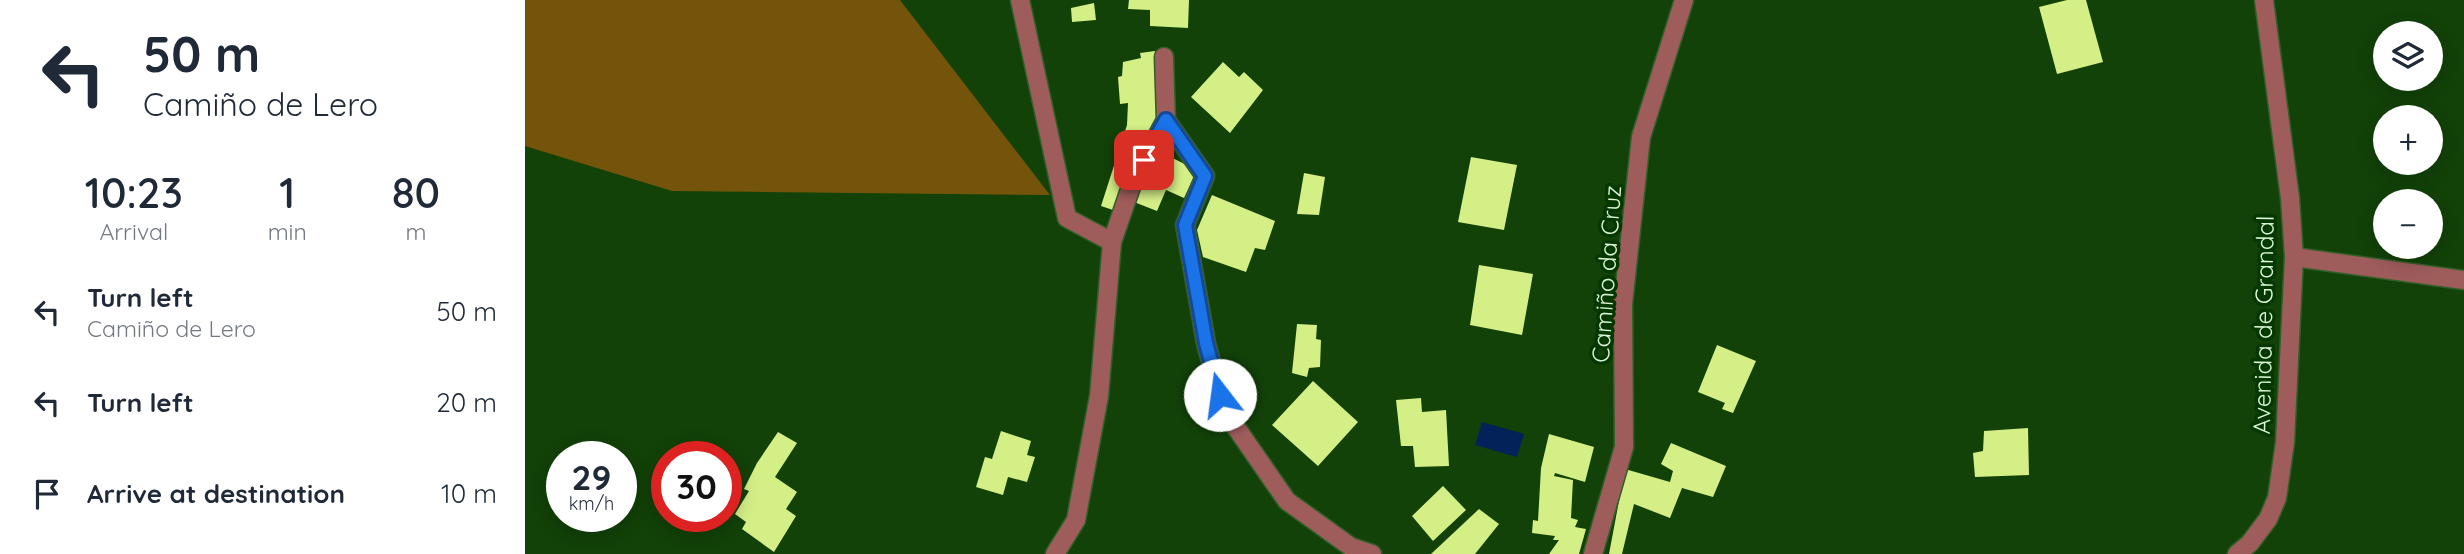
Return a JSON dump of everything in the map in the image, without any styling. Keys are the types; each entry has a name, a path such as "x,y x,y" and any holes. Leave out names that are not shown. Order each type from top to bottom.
{"street":[{"path":"1020,0 1067,218 1112,242"},
{"name":"Camiño da Cruz","path":"1593,554 1624,447 1623,304 1641,137 1684,0"},
{"name":"Avenida de Grandal","path":"2237,554 2251,543 2268,519 2279,489 2285,442 2294,257 2290,198 2264,0"},
{"path":"1055,554 1076,520 1099,396 1112,242 1133,181 1166,120 1164,57"},
{"path":"1166,120 1205,176 1185,225 1206,343 1220,395 1233,423 1287,501 1351,547 1372,554"},
{"path":"2294,257 2464,280"}],"shaded area":[{"path":"525,0 900,0 1050,195 672,191 525,146"}],"water":[{"path":"1482,422 1524,434 1517,457 1475,445"}],"building":[{"path":"1129,0 1189,0 1188,28 1150,26 1150,10 1128,9"},
{"path":"2067,0 2086,0 2103,62 2057,74 2039,7"},
{"path":"1094,3 1096,20 1072,22 1071,8"},
{"path":"1155,51 1158,127 1133,163 1113,210 1101,206 1127,125 1128,103 1120,104 1118,77 1122,76 1123,62 1141,58 1140,53"},
{"path":"1223,62 1239,77 1244,72 1263,90 1230,133 1191,97"},
{"path":"1154,149 1197,170 1184,198 1166,190 1157,211 1134,202"},
{"path":"1471,157 1517,165 1504,230 1458,222"},
{"path":"1304,173 1325,177 1319,215 1297,214"},
{"path":"1212,195 1275,221 1265,250 1255,248 1246,272 1203,257 1197,230"},
{"path":"1479,265 1533,274 1522,335 1470,325"},
{"path":"1297,324 1317,325 1316,339 1321,340 1320,367 1309,368 1307,377 1292,373"},
{"path":"1717,345 1756,361 1733,413 1722,409 1725,403 1698,392"},
{"path":"1313,381 1358,422 1318,466 1272,425"},
{"path":"1421,398 1422,412 1446,410 1449,466 1415,467 1413,446 1401,446 1396,400"},
{"path":"2028,428 2029,475 1975,477 1973,453 1983,451 1984,431"},
{"path":"1001,431 1031,441 1027,455 1035,457 1027,482 1008,477 1003,495 976,487 985,457 992,459"},
{"path":"778,432 797,443 775,477 797,492 786,509 796,516 774,552 742,529 746,522 742,519 742,502 749,491 744,489 757,463"},
{"path":"1549,434 1594,447 1585,482 1555,473 1554,476 1573,480 1571,518 1578,520 1575,527 1586,529 1579,554 1549,554 1559,540 1553,540 1555,536 1532,533 1533,520 1538,521 1541,468"},
{"path":"1671,443 1726,466 1713,497 1682,488 1670,518 1634,504 1622,554 1609,554 1625,469 1670,482 1673,471 1661,464"},
{"path":"1443,486 1466,510 1433,541 1412,516"},
{"path":"1479,509 1499,524 1475,554 1431,554"}],"route":[{"path":"1144,160 1166,120 1205,176 1185,225 1206,343 1220,395"}]}
